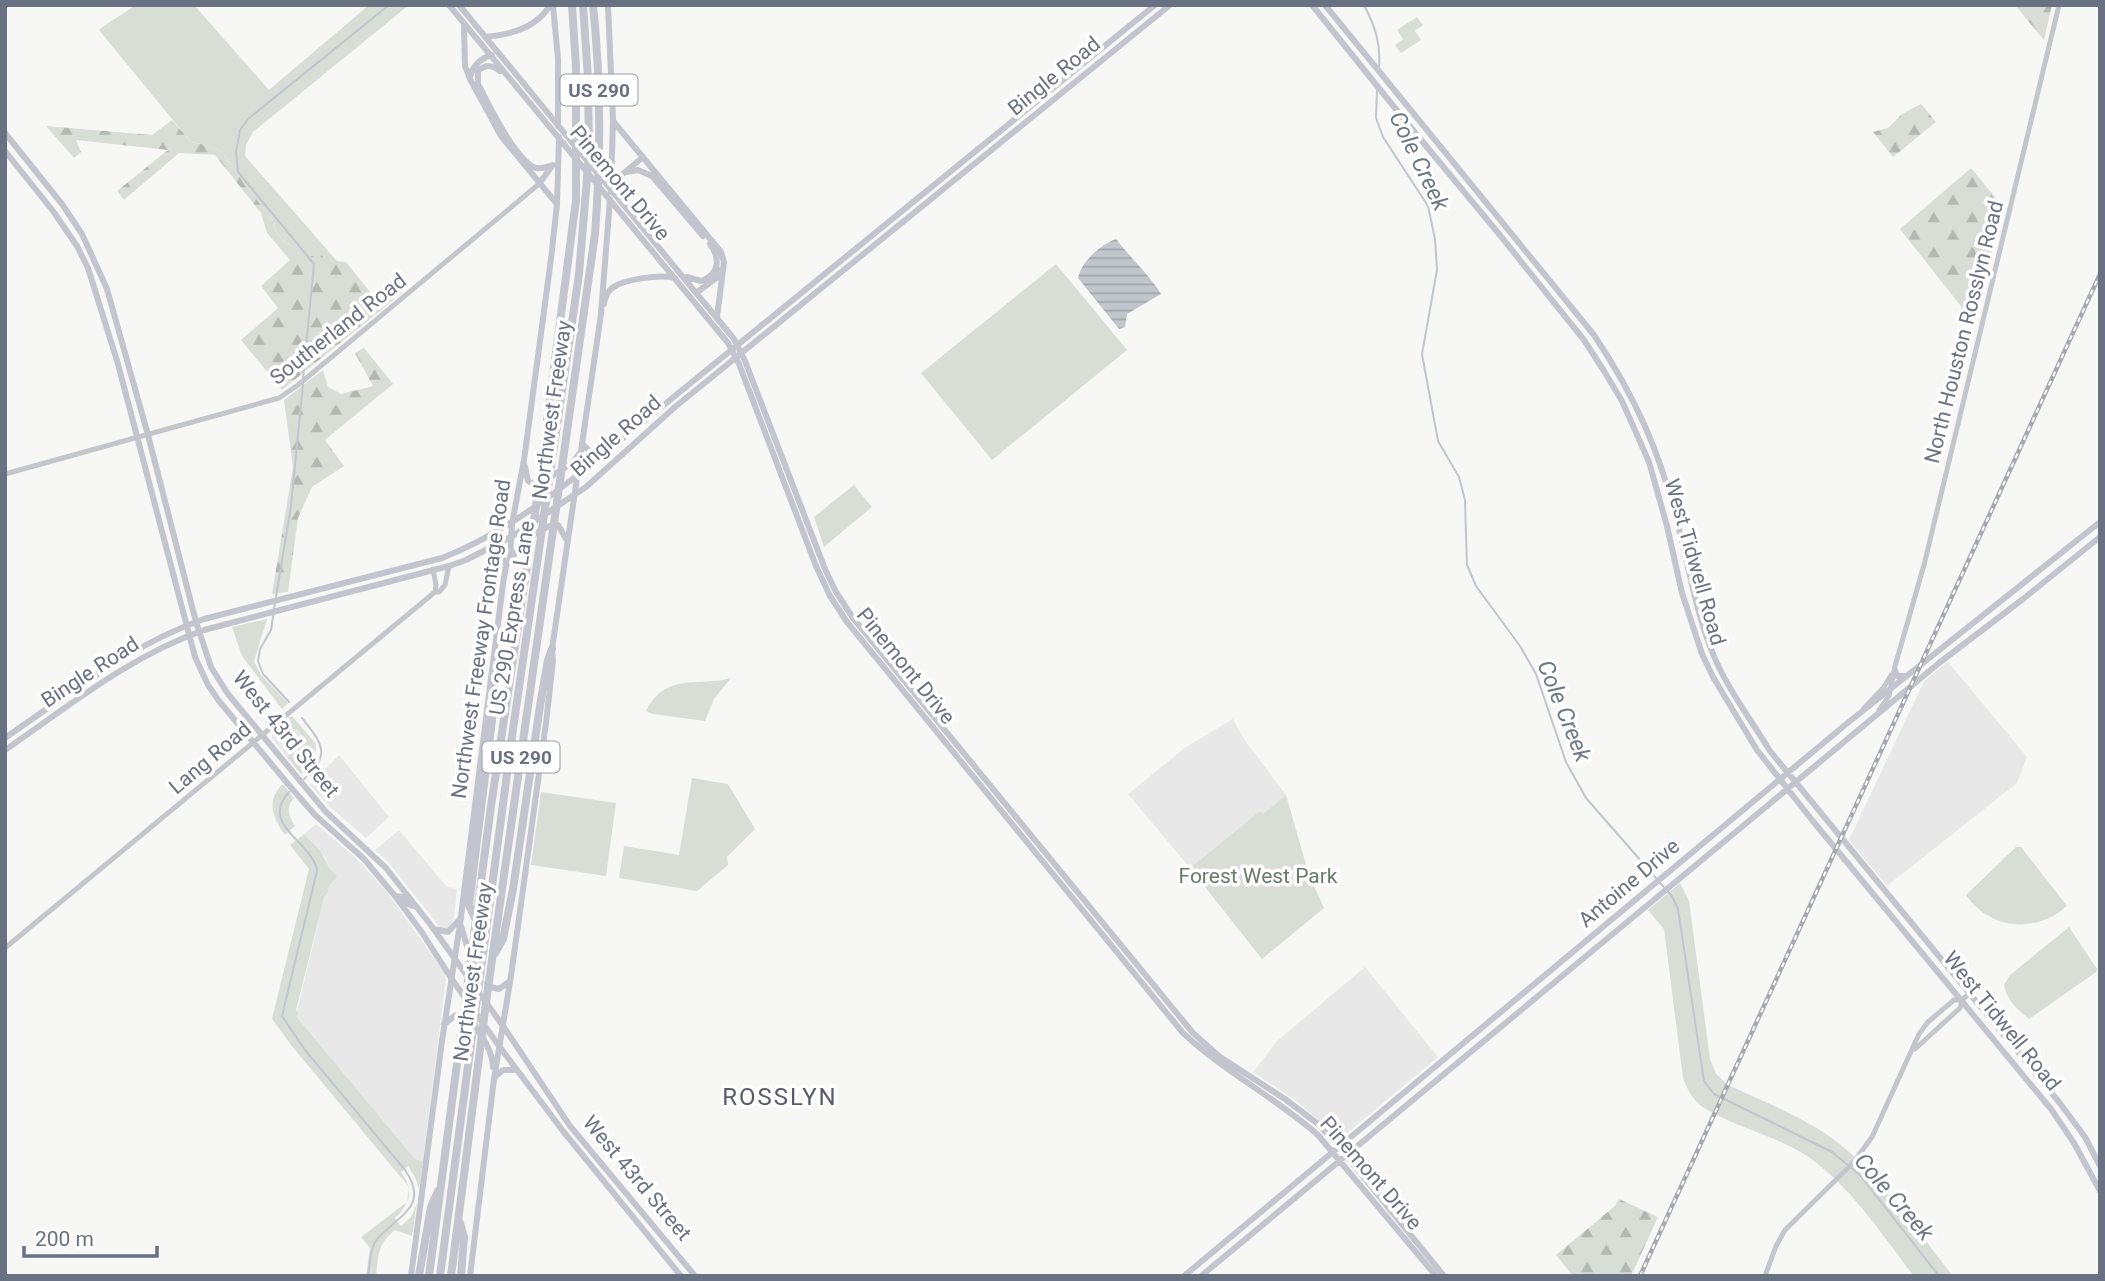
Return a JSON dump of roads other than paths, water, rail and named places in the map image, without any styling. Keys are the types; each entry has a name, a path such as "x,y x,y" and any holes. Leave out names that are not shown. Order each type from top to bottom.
{"highway":[{"name":"Northwest Freeway","path":"429,1276 576,200 576,67 572,5"},
{"name":"US 290 Express Lane","path":"440,1276 468,1056 579,274 587,191 589,116 583,5"},
{"name":"Northwest Freeway","path":"451,1276 477,1070 590,276 598,198 600,128 595,5"},
{"path":"493,955 503,939 513,889 540,706 552,649"},
{"path":"475,924 470,905 494,704 495,687 492,678"},
{"path":"419,1276 431,1208 442,1182"},
{"path":"459,1219 464,1237 461,1276"}],"main road":[{"name":"Pinemont Drive","path":"449,5 634,227 679,276"},
{"name":"Pinemont Drive","path":"459,5 634,217 734,347"},
{"path":"485,37 502,36 532,25 543,17 552,5"},
{"name":"Northwest Freeway Frontage Road","path":"411,1276 512,524 525,450 556,204 559,92 552,5"},
{"path":"470,1276 494,1079 550,686 552,649 601,314 611,194 613,120 608,5"},
{"name":"Bingle Road","path":"5,738 136,649 187,625 401,569 466,548 512,524 578,475 1155,5"},
{"name":"Bingle Road","path":"5,750 139,659 189,635 266,612 449,566 511,537 574,495 675,407 1170,5"},
{"name":"West Tidwell Road","path":"1312,5 1569,322 1622,401 1648,462 1667,526 1682,593 1702,654 1732,711 1779,780 2051,1109 2099,1186"},
{"name":"West Tidwell Road","path":"1325,5 1508,228 1615,365 1642,415 1658,459 1678,524 1692,591 1712,651 1733,693 1770,751 2021,1054 2085,1137 2100,1166"},
{"path":"1332,30 1339,22"},
{"path":"464,24 465,66 470,79 501,136 556,204"},
{"path":"470,79 471,70 489,55 495,55 508,71 522,81"},
{"path":"508,77 489,65 480,69 476,80 508,138 530,164 543,169 553,166"},
{"path":"613,120 721,252 724,262 717,317"},
{"name":"West 43rd Street","path":"5,133 62,204 82,234 98,267 116,317 198,632 211,667 228,694 326,812 372,853 418,908 503,1026 570,1126 695,1276"},
{"name":"West 43rd Street","path":"5,151 53,211 77,246 88,268 118,364 200,672 219,701 316,815 364,859 395,896 535,1096 681,1276"},
{"path":"539,184 559,156"},
{"path":"611,194 618,178 643,157"},
{"path":"1448,174 1457,167"},
{"path":"601,314 606,297 613,287 644,278 666,276 679,276 694,281 707,279 717,268 715,251 652,176 638,170 625,172"},
{"path":"922,193 928,201"},
{"path":"53,211 62,204"},
{"path":"1499,234 1508,228"},
{"path":"694,294 719,276 724,262"},
{"name":"Pinemont Drive","path":"694,294 717,317 734,347 784,473 816,566 842,614 1191,1036 1318,1124 1436,1276"},
{"path":"789,302 795,310"},
{"path":"1569,322 1577,314"},
{"path":"118,364 128,360"},
{"path":"669,400 675,407"},
{"path":"525,450 526,477 531,484 537,486 572,463 581,448"},
{"path":"581,448 601,456"},
{"path":"153,493 163,491"},
{"name":"Antoine Drive","path":"1184,1276 1845,725 2100,522"},
{"path":"488,549 502,555 508,562 530,538 552,524 561,527 566,548"},
{"path":"1667,526 1678,524"},
{"name":"Antoine Drive","path":"1200,1276 1786,788 1939,663 2100,537"},
{"path":"433,569 466,548"},
{"path":"299,594 301,603"},
{"path":"1895,668 1897,676 1905,676"},
{"path":"219,701 228,694"},
{"path":"1845,725 1852,735"},
{"path":"1825,835 1833,827"},
{"path":"364,859 372,853"},
{"path":"1872,891 1880,884"},
{"path":"395,896 402,897 408,904 418,908"},
{"path":"421,931 432,926 448,932 460,921 471,959 490,986 499,989 510,980"},
{"path":"1597,932 1604,941"},
{"path":"1913,941 1921,933"},
{"path":"1551,972 1557,980"},
{"path":"444,1024 456,1015 468,1017 492,1055 494,1079"},
{"path":"1493,1020 1499,1027"},
{"path":"2012,1061 2021,1054"},
{"path":"494,1079 503,1070 517,1070"},
{"path":"535,1075 530,1079 535,1096"},
{"path":"1276,1200 1282,1208"},
{"name":"Pinemont Drive","path":"1385,1209 1444,1276"}],"street":[{"name":"North Houston Rosslyn Road","path":"1873,718 1889,696 1924,565 2059,5"},
{"name":"Southerland Road","path":"5,474 279,398 539,184"},
{"name":"Lang Road","path":"5,948 435,592 439,592 445,585 449,566"},
{"path":"433,569 435,592"},
{"name":"North Houston Rosslyn Road","path":"1858,715 1884,687 1895,668"},
{"path":"1913,1051 1960,1008 1962,1000 1970,993"},
{"path":"1765,1276 1776,1246 1786,1230 1853,1163 1872,1137 1919,1034 1928,1022 1954,1000 1962,1000"}],"waterway":[{"path":"303,378 314,264 238,172 236,152 240,130 248,119 389,5"},
{"name":"Cole Creek","path":"1364,5 1376,35 1379,67"},
{"name":"Cole Creek","path":"1377,90 1376,118 1383,137 1428,206 1435,239 1437,270 1422,354 1438,441 1459,477 1465,500 1467,565 1476,586 1520,646 1536,674 1566,762 1586,798 1656,878"},
{"path":"276,597 291,506 303,384"},
{"path":"275,602 271,630 260,649 258,661 263,674 289,702"},
{"path":"302,718 315,735 321,749 318,763 304,779"},
{"path":"289,792 281,804 283,824 307,851 317,871 282,1016 305,1050 405,1170 412,1182 414,1193 409,1209 375,1242 368,1276"},
{"name":"Cole Creek","path":"1660,883 1672,896 1678,909 1704,1081 1714,1094 1832,1152 1860,1175 1939,1276"}],"railway":[{"path":"1640,1276 2100,274"}],"district":[{"name":"ROSSLYN","path":"780,1097"}],"park label":[{"name":"Forest West Park","path":"1258,876"}]}
